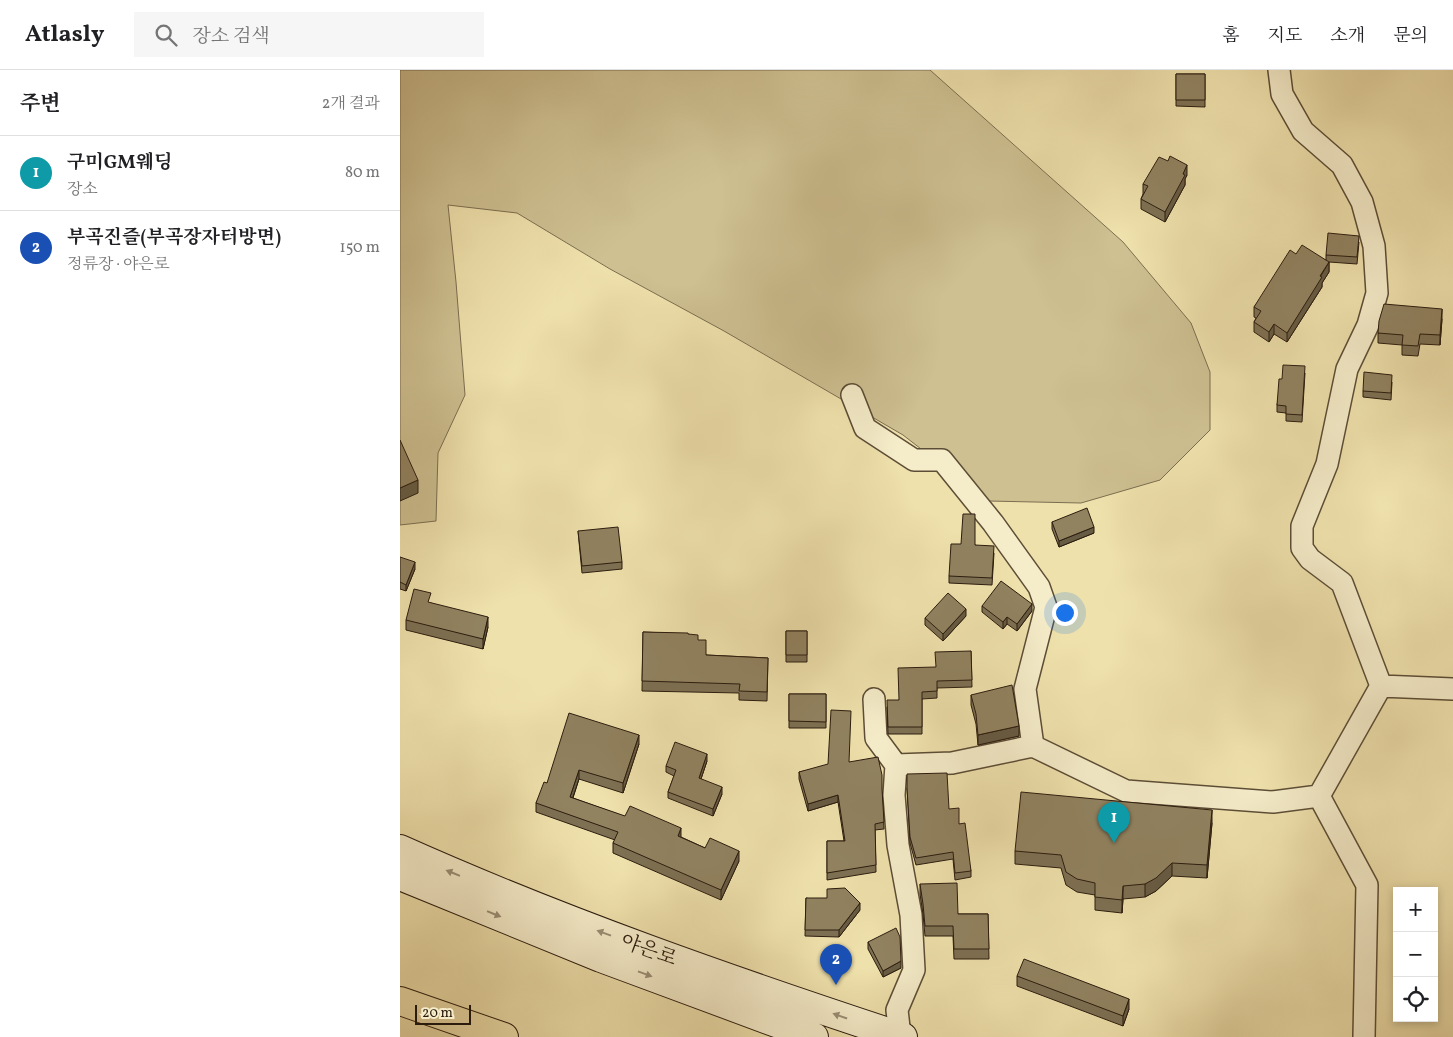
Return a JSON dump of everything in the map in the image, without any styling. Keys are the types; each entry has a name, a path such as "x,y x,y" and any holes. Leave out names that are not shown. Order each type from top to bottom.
{"highway":[{"path":"400,1001 504,1037"}],"main road":[{"name":"야은로","path":"400,849 575,922 740,982 902,1037"},
{"name":"야은로","path":"400,876 601,958 814,1037"}],"street":[{"path":"1279,70 1282,94 1303,131 1342,165 1362,202 1374,246 1377,293 1368,324 1346,369 1327,464 1302,526 1302,548 1310,559 1342,583 1381,686 1320,796"},
{"path":"852,395 865,428 914,460 942,460 993,522 1039,587 1046,607 1024,689 1033,746"},
{"path":"1381,686 1453,689"},
{"path":"874,699 876,738 896,765 894,796 898,845 911,915 914,970 897,1010 902,1037"},
{"path":"896,765 952,763 1033,746 1126,791 1273,802 1320,796"},
{"path":"1320,796 1367,884 1364,1037"}],"shaded area":[{"path":"400,70 930,70 1123,242 1191,323 1210,372 1210,430 1160,480 1081,503 988,501 903,435 724,331 610,269 517,213 448,205 465,395 438,453 436,521 400,525"}],"building":[{"path":"1176,74 1205,74 1205,100 1176,100"},
{"path":"1170,156 1187,165 1183,174 1185,175 1165,212 1141,199 1148,186 1143,184 1159,157 1168,161"},
{"path":"1328,233 1359,236 1357,257 1326,255"},
{"path":"1302,245 1329,262 1320,276 1322,277 1287,333 1274,324 1269,332 1254,322 1261,311 1254,307 1290,250 1296,254"},
{"path":"1384,304 1442,309 1440,335 1420,334 1418,346 1402,345 1403,335 1378,333"},
{"path":"1283,365 1305,366 1302,415 1286,414 1286,406 1277,405 1279,379 1282,379"},
{"path":"1364,372 1392,375 1391,393 1363,391"},
{"path":"400,440 418,480 400,488"},
{"path":"1087,508 1094,527 1059,541 1052,522"},
{"path":"963,514 975,514 975,545 994,546 992,578 949,576 951,544 961,544"},
{"path":"618,527 622,562 582,566 578,531"},
{"path":"400,557 415,562 406,585 400,582"},
{"path":"1001,581 1032,604 1017,624 1007,617 1003,622 982,606"},
{"path":"414,589 431,593 428,602 488,617 483,639 406,620"},
{"path":"948,593 966,609 943,634 925,618"},
{"path":"786,631 807,631 807,655 786,655"},
{"path":"643,632 698,635 698,640 706,640 706,655 768,658 767,692 739,691 740,684 642,681"},
{"path":"971,651 972,680 937,681 937,691 922,692 922,727 888,727 887,700 899,700 898,668 936,667 935,652"},
{"path":"1012,685 1019,726 978,735 976,714 971,695"},
{"path":"789,694 826,694 826,722 789,721"},
{"path":"831,710 851,711 849,762 878,757 882,775 884,822 875,824 876,865 827,873 827,841 845,841 838,795 808,804 799,772 828,764"},
{"path":"569,713 639,735 623,783 579,770 570,797 625,816 630,806 681,828 678,836 705,848 710,838 739,851 721,890 613,843 618,832 536,803 544,782 547,783"},
{"path":"675,742 707,754 699,778 722,787 713,809 668,792 676,770 666,766"},
{"path":"947,773 949,809 959,808 959,824 965,823 971,871 955,873 953,852 916,858 910,837 907,774"},
{"path":"1021,792 1212,810 1207,865 1172,863 1156,878 1145,884 1123,886 1122,900 1095,897 1095,883 1077,879 1066,872 1061,855 1015,851"},
{"path":"957,883 958,914 988,914 989,949 954,949 953,926 925,926 920,884"},
{"path":"845,888 860,903 839,930 805,930 806,898 827,898 827,889"},
{"path":"896,928 900,937 901,961 883,971 868,942"},
{"path":"1024,959 1129,999 1123,1016 1017,976"}],"place":[{"name":"구미GM웨딩","path":"1114,843"},
{"name":"부곡진즐(부곡장자터방면)","path":"836,985"}]}
